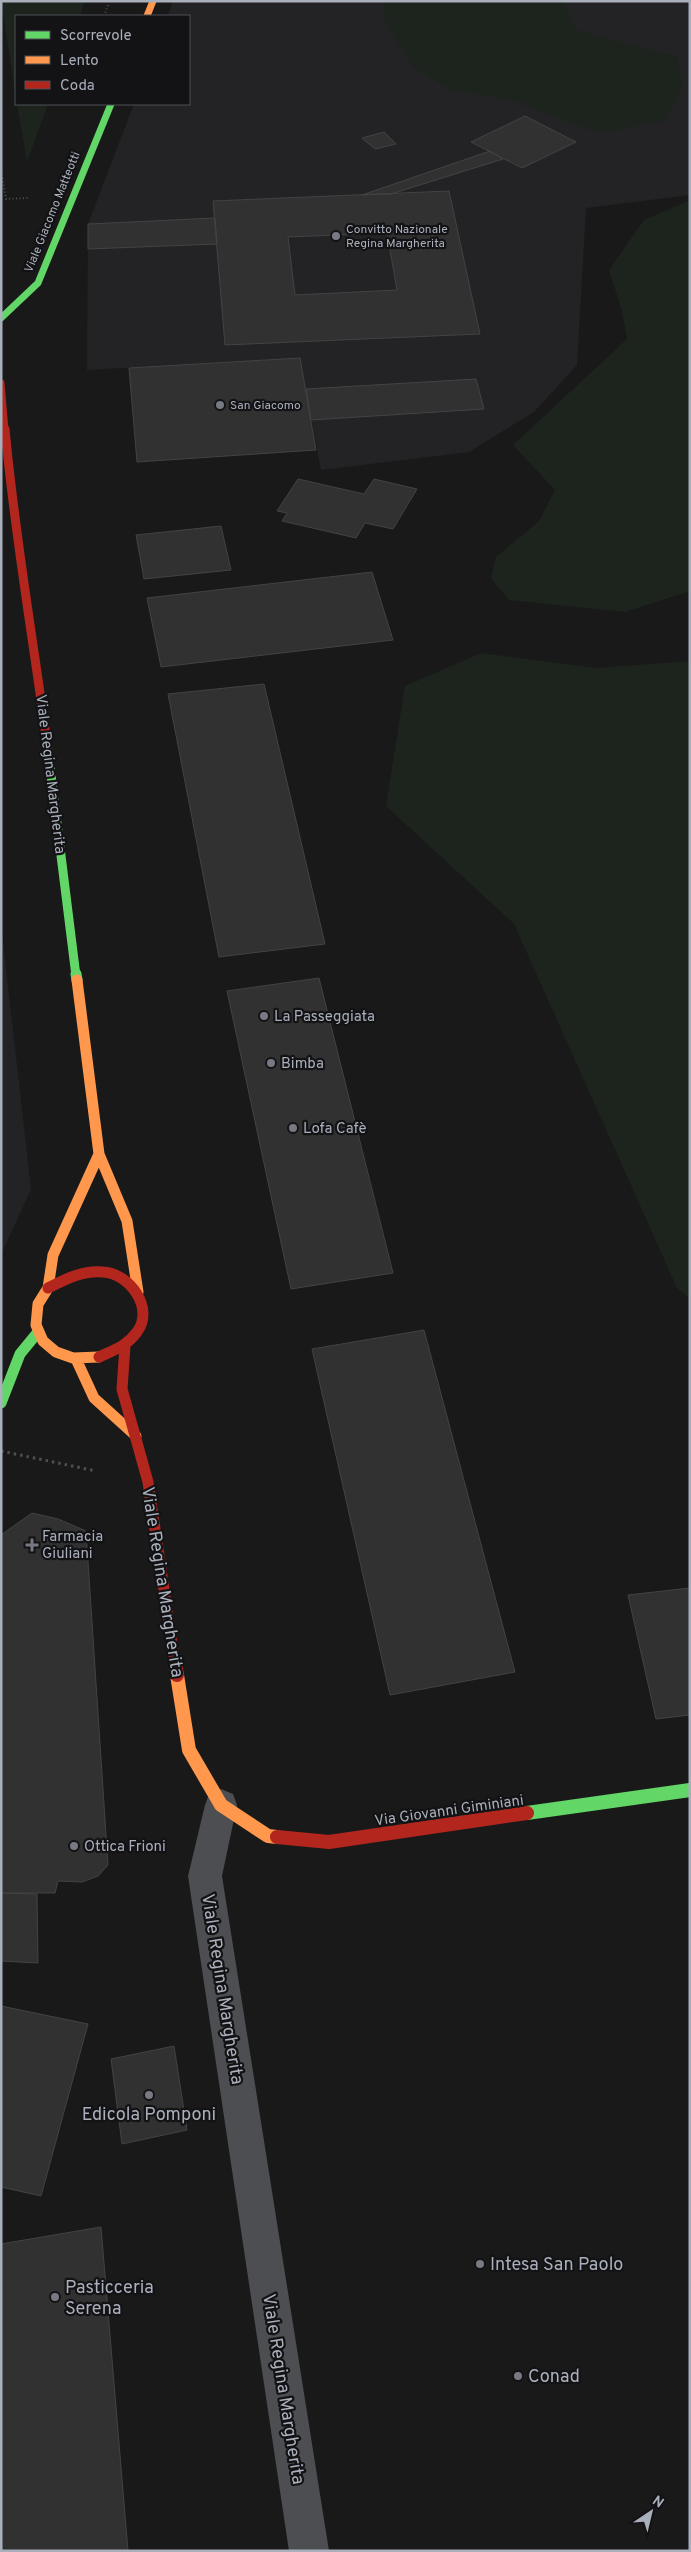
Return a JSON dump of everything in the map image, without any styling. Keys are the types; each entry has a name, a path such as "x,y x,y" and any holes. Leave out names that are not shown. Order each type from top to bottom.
{"street":[{"path":"147,15 153,1"},
{"name":"Viale Giacomo Matteotti","path":"1,318 38,283 111,105"},
{"name":"Viale Regina Margherita","path":"1,383 12,507 36,656 99,1154 127,1221 138,1292 143,1306 143,1320 136,1334 125,1346 111,1354 94,1359 76,1359 60,1355 47,1345 38,1332"},
{"path":"48,1288 54,1252 99,1154"},
{"path":"1,1403 20,1354 38,1332 35,1317 38,1302 48,1288 61,1277 79,1271 97,1269 114,1273 129,1281 138,1292"},
{"name":"Viale Regina Margherita","path":"125,1346 122,1389 148,1482 189,1750 220,1805 205,1876 309,2551"},
{"path":"76,1359 94,1398 136,1436"},
{"name":"Via Giovanni Giminiani","path":"220,1805 268,1836 329,1842 690,1790"}],"path":[{"path":"1,1451 148,1482"}],"shaded area":[{"path":"1,1 85,1 80,15 15,15 15,91"},
{"name":"Convitto Nazionale Regina Margherita","path":"173,1 690,1 690,195 586,208 577,365 534,412 469,452 321,470 300,358 87,370 88,224 134,105 190,105 190,15 168,15"},
{"path":"383,1 564,1 576,30 678,57 682,88 665,121 598,133 509,99 450,90 411,65 385,21"},
{"path":"17,105 48,105 27,162"},
{"path":"690,200 690,591 625,612 509,600 491,578 496,557 539,521 555,490 513,445 627,339 622,311 609,270 644,220"},
{"path":"481,653 596,668 690,661 690,1299 677,1288 514,924 386,806 405,686"},
{"path":"1,924 31,1189 1,1255"}],"building":[{"path":"525,116 576,142 522,168 471,142"},
{"path":"384,132 396,144 375,149 362,138"},
{"path":"490,151 503,159 391,194 362,195"},
{"path":"449,191 480,334 225,345 213,201","holes":["387,233 397,290 295,295 288,237"]},
{"path":"215,218 217,244 88,249 88,224"},
{"name":"San Giacomo","path":"300,358 316,450 137,462 129,368"},
{"path":"476,379 484,409 311,420 306,389"},
{"path":"298,479 364,494 374,479 417,489 393,529 365,523 356,538 282,521 287,513 277,511"},
{"path":"221,526 231,570 144,579 136,535"},
{"path":"372,572 393,640 161,667 147,598"},
{"path":"264,684 325,944 219,957 168,694"},
{"path":"319,978 393,1273 291,1289 227,991"},
{"path":"424,1330 515,1672 390,1695 312,1349"},
{"path":"32,1513 58,1519 86,1531 108,1865 98,1876 82,1882 58,1881 55,1893 1,1893 1,1535"},
{"path":"690,1588 690,1715 656,1719 628,1595"},
{"path":"1,1893 37,1894 38,1963 1,1961"},
{"path":"1,2006 88,2024 41,2196 1,2187"},
{"name":"Edicola Pomponi","path":"174,2046 187,2130 122,2144 111,2059"},
{"path":"101,2227 128,2551 1,2551 1,2244"}],"traffic: fast":[{"path":"1,318 38,283 111,105"},
{"path":"49,759 77,980"},
{"path":"1,1403 20,1354 38,1332"},
{"path":"527,1813 690,1790"}],"traffic: slow":[{"path":"147,15 153,1"},
{"path":"77,980 99,1154 127,1221 138,1292"},
{"path":"99,1154 53,1255 48,1288 38,1304 36,1325 43,1341 56,1352 73,1358 99,1357"},
{"path":"76,1359 94,1398 136,1436"},
{"path":"177,1675 189,1750 221,1805 268,1836 277,1837"}],"traffic: jam":[{"path":"1,383 12,507 36,656 49,759"},
{"path":"48,1288 79,1273 104,1272 125,1279 138,1293 143,1311 139,1330 124,1346 99,1357"},
{"path":"125,1346 122,1389 148,1482 177,1675"},
{"path":"277,1837 329,1842 527,1813"}],"place":[{"name":"Convitto Nazionale Regina Margherita","path":"336,236"},
{"name":"San Giacomo","path":"220,405"},
{"name":"La Passeggiata","path":"264,1016"},
{"name":"Bimba","path":"271,1063"},
{"name":"Lofa Cafè","path":"293,1128"},
{"name":"Farmacia Giuliani","path":"32,1545"},
{"name":"Ottica Frioni","path":"74,1846"},
{"name":"Edicola Pomponi","path":"149,2095"},
{"name":"Intesa San Paolo","path":"480,2264"},
{"name":"Pasticceria Serena","path":"55,2297"},
{"name":"Conad","path":"518,2376"}]}
